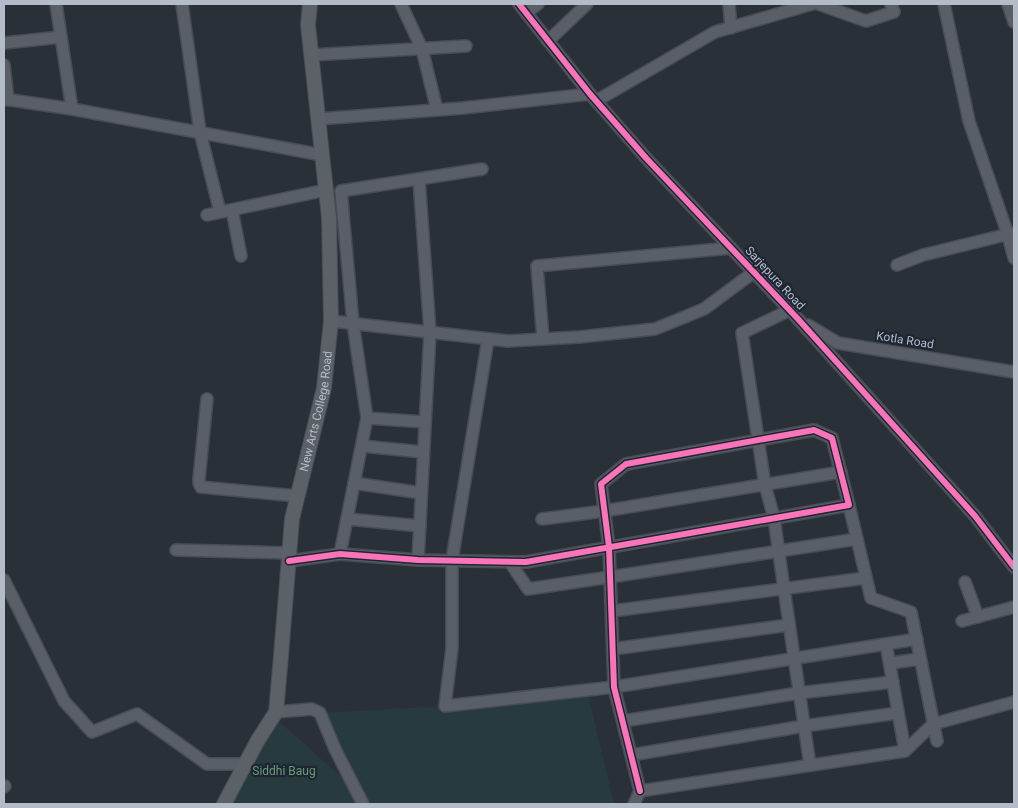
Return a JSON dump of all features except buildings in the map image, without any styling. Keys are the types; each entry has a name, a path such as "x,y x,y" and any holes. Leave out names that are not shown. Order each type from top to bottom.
{"main road":[{"name":"New Arts College Road","path":"224,804 258,740 276,712 292,519 324,388 331,321 328,218 308,25 310,4"}],"street":[{"path":"56,4 72,109"},
{"path":"182,4 200,132 220,212"},
{"path":"401,4 422,48 437,110"},
{"name":"Sarjepura Road","path":"518,4 593,97 646,158 794,315 975,516 1014,567"},
{"path":"526,13 538,4"},
{"path":"548,41 587,4"},
{"path":"729,4 731,28"},
{"path":"318,119 593,97 715,32 812,4"},
{"path":"818,4 866,22 894,12 891,4"},
{"path":"944,4 969,121 1011,234 1014,258"},
{"path":"1008,4 1014,22"},
{"path":"4,43 61,37"},
{"path":"311,55 466,46"},
{"path":"4,65 6,99 72,109 322,155"},
{"path":"340,554 367,418 353,323 341,191 482,168"},
{"path":"418,560 430,332 419,179"},
{"path":"206,215 326,190"},
{"path":"232,210 241,256"},
{"path":"897,265 923,255 1011,234"},
{"path":"543,339 536,266 731,248"},
{"path":"331,321 508,341 579,337 655,329 704,310 754,272"},
{"path":"794,315 742,333 758,440 774,518 810,766"},
{"name":"Kotla Road","path":"794,315 838,343 1014,372"},
{"path":"488,339 452,560 452,648 445,706 614,687 917,639"},
{"path":"207,398 199,484 202,487 298,496"},
{"path":"367,418 425,422"},
{"path":"634,804 640,792 614,687 609,547 601,484 626,464 814,430 832,438 871,598 911,612 937,740"},
{"path":"362,446 424,452"},
{"path":"542,519 604,511 840,472"},
{"path":"354,483 421,493"},
{"path":"176,550 289,557 340,554 418,560 526,562 849,505"},
{"path":"347,519 420,526"},
{"path":"510,562 528,589 857,539"},
{"path":"612,611 866,578"},
{"path":"4,580 64,701 92,732 136,714 207,764 245,764"},
{"path":"965,582 978,617"},
{"path":"962,621 1014,607"},
{"path":"613,649 789,625"},
{"path":"886,644 905,751"},
{"path":"890,663 920,658"},
{"path":"623,721 799,693 893,682"},
{"path":"640,792 905,751 934,724 1014,702"},
{"path":"276,712 312,709 320,713 335,749 364,804"},
{"path":"631,754 804,726 898,714"}],"green space":[{"path":"587,690 614,804 364,804 320,713 445,706"},
{"name":"Siddhi Baug","path":"273,716 356,790 362,804 230,804"}],"cycle path":[{"path":"519,4 590,94 646,158 798,319 975,516 1014,567"},
{"path":"289,561 340,554 418,560 526,562 849,505 832,438 814,430 626,464 601,484 609,547 614,687 640,791"}]}
